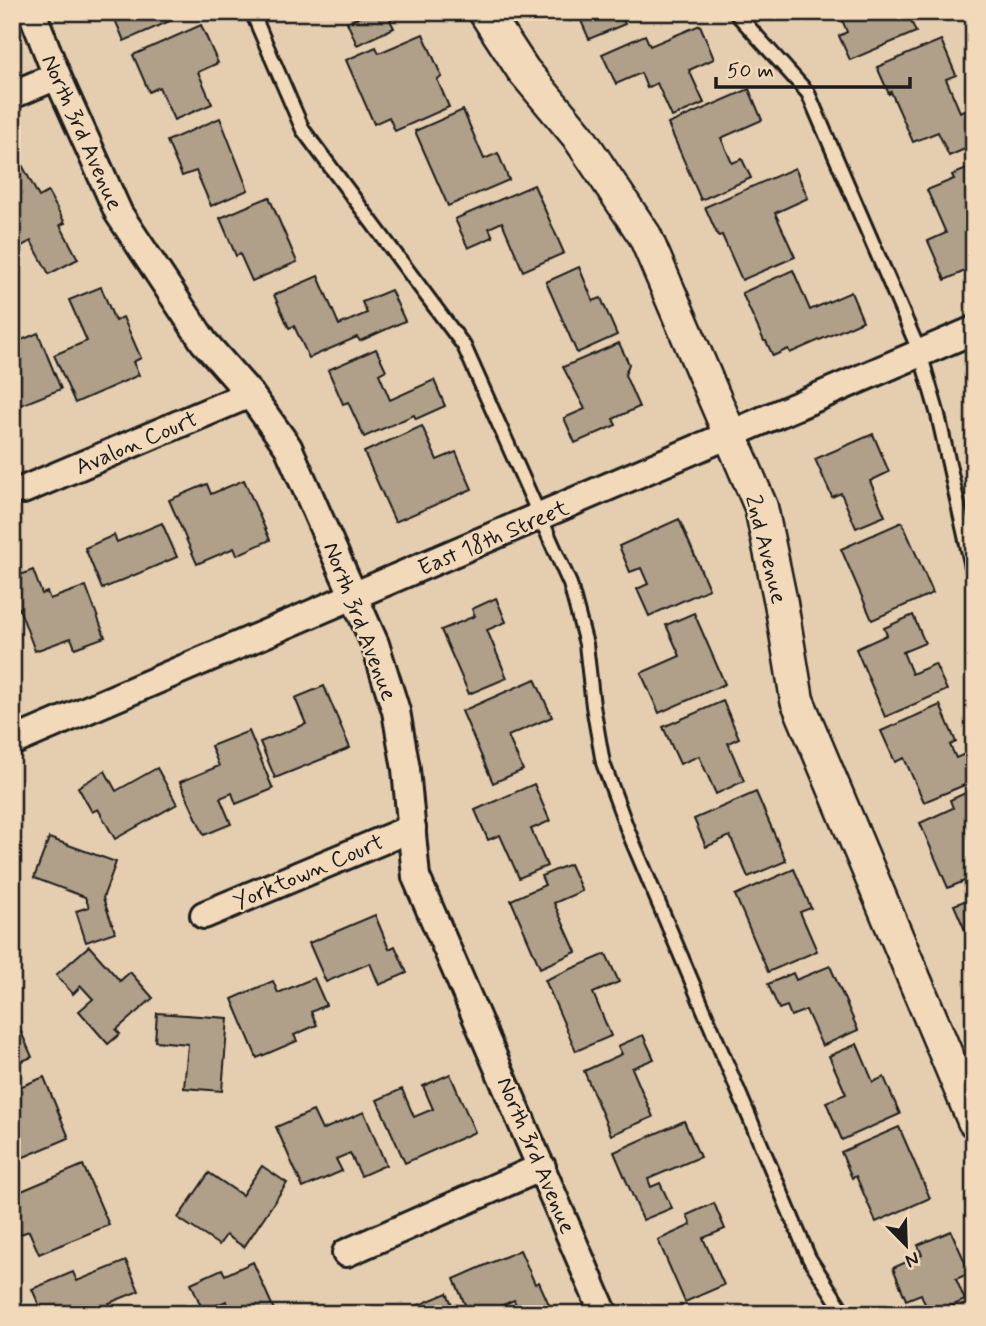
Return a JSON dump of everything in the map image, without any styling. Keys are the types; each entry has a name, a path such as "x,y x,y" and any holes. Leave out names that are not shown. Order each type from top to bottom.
{"street":[{"name":"North 3rd Avenue","path":"32,12 57,76 119,214 204,342 250,394 288,447 375,644 396,711 406,769 416,877 604,1314"},
{"name":"2nd Avenue","path":"485,12 523,70 578,136 645,236 761,508 781,603 797,700 974,1122"},
{"path":"12,95 57,76"},
{"name":"East 18th Street","path":"12,742 974,330"},
{"name":"Avalon Court","path":"23,489 250,394"},
{"name":"Yorktown Court","path":"204,915 412,828"},
{"path":"346,1253 542,1167"}],"lane":[{"path":"252,12 303,130 464,346 569,583 586,644 603,763 628,831 809,1258 845,1314"},
{"path":"735,12 808,93 920,353 939,415 974,576"}],"building":[{"path":"107,12 175,12 177,18 124,41 114,17 110,19"},
{"path":"360,12 408,12 390,20 394,28 357,45 347,22 362,16"},
{"path":"566,12 620,12 625,24 589,39 579,16 570,21"},
{"path":"839,12 907,12 916,32 850,60 839,36 847,32"},
{"path":"201,25 218,63 198,72 212,104 174,120 159,87 149,92 133,55"},
{"path":"700,25 714,59 689,70 704,103 672,117 657,83 647,88 641,73 616,84 602,54 645,35 650,46"},
{"path":"423,34 442,77 437,79 449,107 395,131 389,117 374,124 346,60 376,47 379,53"},
{"path":"941,40 956,75 946,79 960,112 970,107 974,117 974,145 949,156 938,132 913,142 877,67"},
{"path":"749,89 762,120 721,138 732,163 742,159 751,178 701,200 668,124"},
{"path":"463,110 484,159 498,153 509,180 448,206 415,131"},
{"path":"220,118 248,190 211,206 196,171 182,176 167,141"},
{"path":"20,161 39,197 48,192 65,223 60,225 78,259 49,274 31,241 12,251 12,166"},
{"path":"974,166 974,267 945,280 928,241 946,233 927,190 954,179 952,175"},
{"path":"795,168 808,198 775,213 795,257 742,280 722,235 718,236 705,207"},
{"path":"534,185 564,253 523,271 502,222 489,228 493,237 468,248 455,219"},
{"path":"269,197 297,262 252,281 240,254 236,256 220,218"},
{"path":"579,267 593,301 601,298 617,335 577,353 546,282"},
{"path":"793,270 810,310 851,292 863,321 790,353 788,349 773,356 742,293"},
{"path":"318,276 339,325 367,313 362,302 391,290 405,321 360,341 357,337 309,358 294,326 289,328 274,295"},
{"path":"101,287 115,321 123,317 141,358 133,362 139,375 75,403 54,355 87,341 69,300"},
{"path":"38,333 61,389 16,407 12,399 12,344"},
{"path":"619,343 629,364 625,375 639,407 613,419 616,425 575,443 564,418 585,409 563,367"},
{"path":"376,349 386,370 379,374 390,400 434,380 445,406 416,419 414,415 364,437 348,402 343,404 328,370"},
{"path":"422,426 437,460 456,452 472,489 395,522 364,452"},
{"path":"873,434 889,472 870,481 885,516 856,528 841,493 832,497 815,459"},
{"path":"244,480 270,540 237,555 234,548 197,564 169,500 207,484 211,494"},
{"path":"679,519 709,589 649,616 637,589 648,584 641,568 630,572 619,546"},
{"path":"902,522 933,593 872,620 841,549"},
{"path":"162,523 177,557 102,589 85,548 114,535 117,542"},
{"path":"33,570 42,594 47,592 50,599 86,586 105,637 75,648 71,638 35,651 19,608 12,610 12,578"},
{"path":"496,598 506,622 487,630 507,678 469,694 441,630 475,616 472,609"},
{"path":"694,613 725,684 659,713 641,673 680,656 666,625"},
{"path":"913,615 925,643 903,652 912,674 935,664 947,690 885,717 856,649 887,635 884,628"},
{"path":"535,679 552,717 508,736 523,770 493,783 462,711"},
{"path":"324,686 350,748 275,778 260,742 306,724 295,698"},
{"path":"723,701 739,738 728,743 744,781 716,794 699,756 680,764 663,727"},
{"path":"940,705 956,742 950,745 956,758 974,750 974,781 924,802 904,758 895,762 881,731"},
{"path":"249,731 273,789 236,804 232,793 220,798 231,824 204,835 180,782 219,766 211,746"},
{"path":"157,768 177,804 115,839 98,809 92,812 78,787 105,771 116,791"},
{"path":"534,784 550,821 531,829 547,866 519,878 500,835 488,840 475,810"},
{"path":"974,789 974,822 966,825 974,843 974,877 948,888 920,823 953,808 950,800"},
{"path":"756,792 786,861 748,877 730,836 706,847 694,819"},
{"path":"49,838 116,862 103,898 115,932 86,942 76,911 89,907 85,897 34,878"},
{"path":"570,864 582,891 554,903 576,952 540,968 511,900 545,885 541,876"},
{"path":"794,869 811,908 800,912 817,951 768,972 735,895"},
{"path":"974,891 974,951 954,905 972,898 970,893"},
{"path":"375,915 389,949 395,946 407,973 379,985 370,963 326,982 309,943"},
{"path":"89,946 120,981 130,972 153,998 116,1030 120,1034 108,1044 79,1011 93,999 81,986 73,994 56,975"},
{"path":"606,954 619,982 593,993 611,1036 576,1051 545,980"},
{"path":"830,966 858,1030 822,1046 806,1010 791,1016 787,1006 779,1009 768,984 793,973 796,980"},
{"path":"314,978 326,1005 311,1012 317,1025 294,1035 297,1041 257,1058 232,999 273,981 278,993"},
{"path":"12,1011 32,1057 12,1065"},
{"path":"157,1013 228,1018 222,1091 184,1088 188,1044 155,1041"},
{"path":"643,1035 654,1059 632,1068 653,1117 611,1135 584,1071 622,1054 618,1046"},
{"path":"857,1044 873,1082 884,1077 900,1114 842,1140 826,1102 846,1094 829,1056"},
{"path":"450,1074 475,1132 405,1163 377,1100 402,1089 414,1117 433,1109 423,1086"},
{"path":"44,1077 69,1138 12,1162 12,1090"},
{"path":"313,1111 322,1130 364,1112 386,1165 361,1176 350,1153 336,1159 342,1171 303,1188 276,1127"},
{"path":"684,1121 700,1157 648,1179 651,1187 660,1183 672,1208 643,1220 614,1152"},
{"path":"899,1127 930,1198 876,1222 856,1176 852,1178 841,1152"},
{"path":"83,1165 109,1225 39,1254 29,1231 15,1236 12,1229 12,1195"},
{"path":"262,1166 287,1183 244,1247 226,1235 219,1245 178,1218 209,1173 242,1195"},
{"path":"714,1203 725,1229 703,1238 724,1285 685,1302 658,1240 691,1225 687,1215"},
{"path":"951,1231 970,1273 956,1279 965,1300 929,1314 921,1294 906,1300 893,1268 922,1255 918,1245"},
{"path":"520,1250 535,1284 539,1282 551,1309 541,1314 520,1314 514,1300 483,1314 469,1314 454,1279"},
{"path":"126,1261 139,1291 109,1303 114,1314 43,1314 32,1289 73,1272 77,1281"},
{"path":"253,1262 276,1314 231,1314 226,1301 203,1311 191,1283 222,1269 225,1275"},
{"path":"447,1293 456,1314 417,1314 414,1307"}]}
